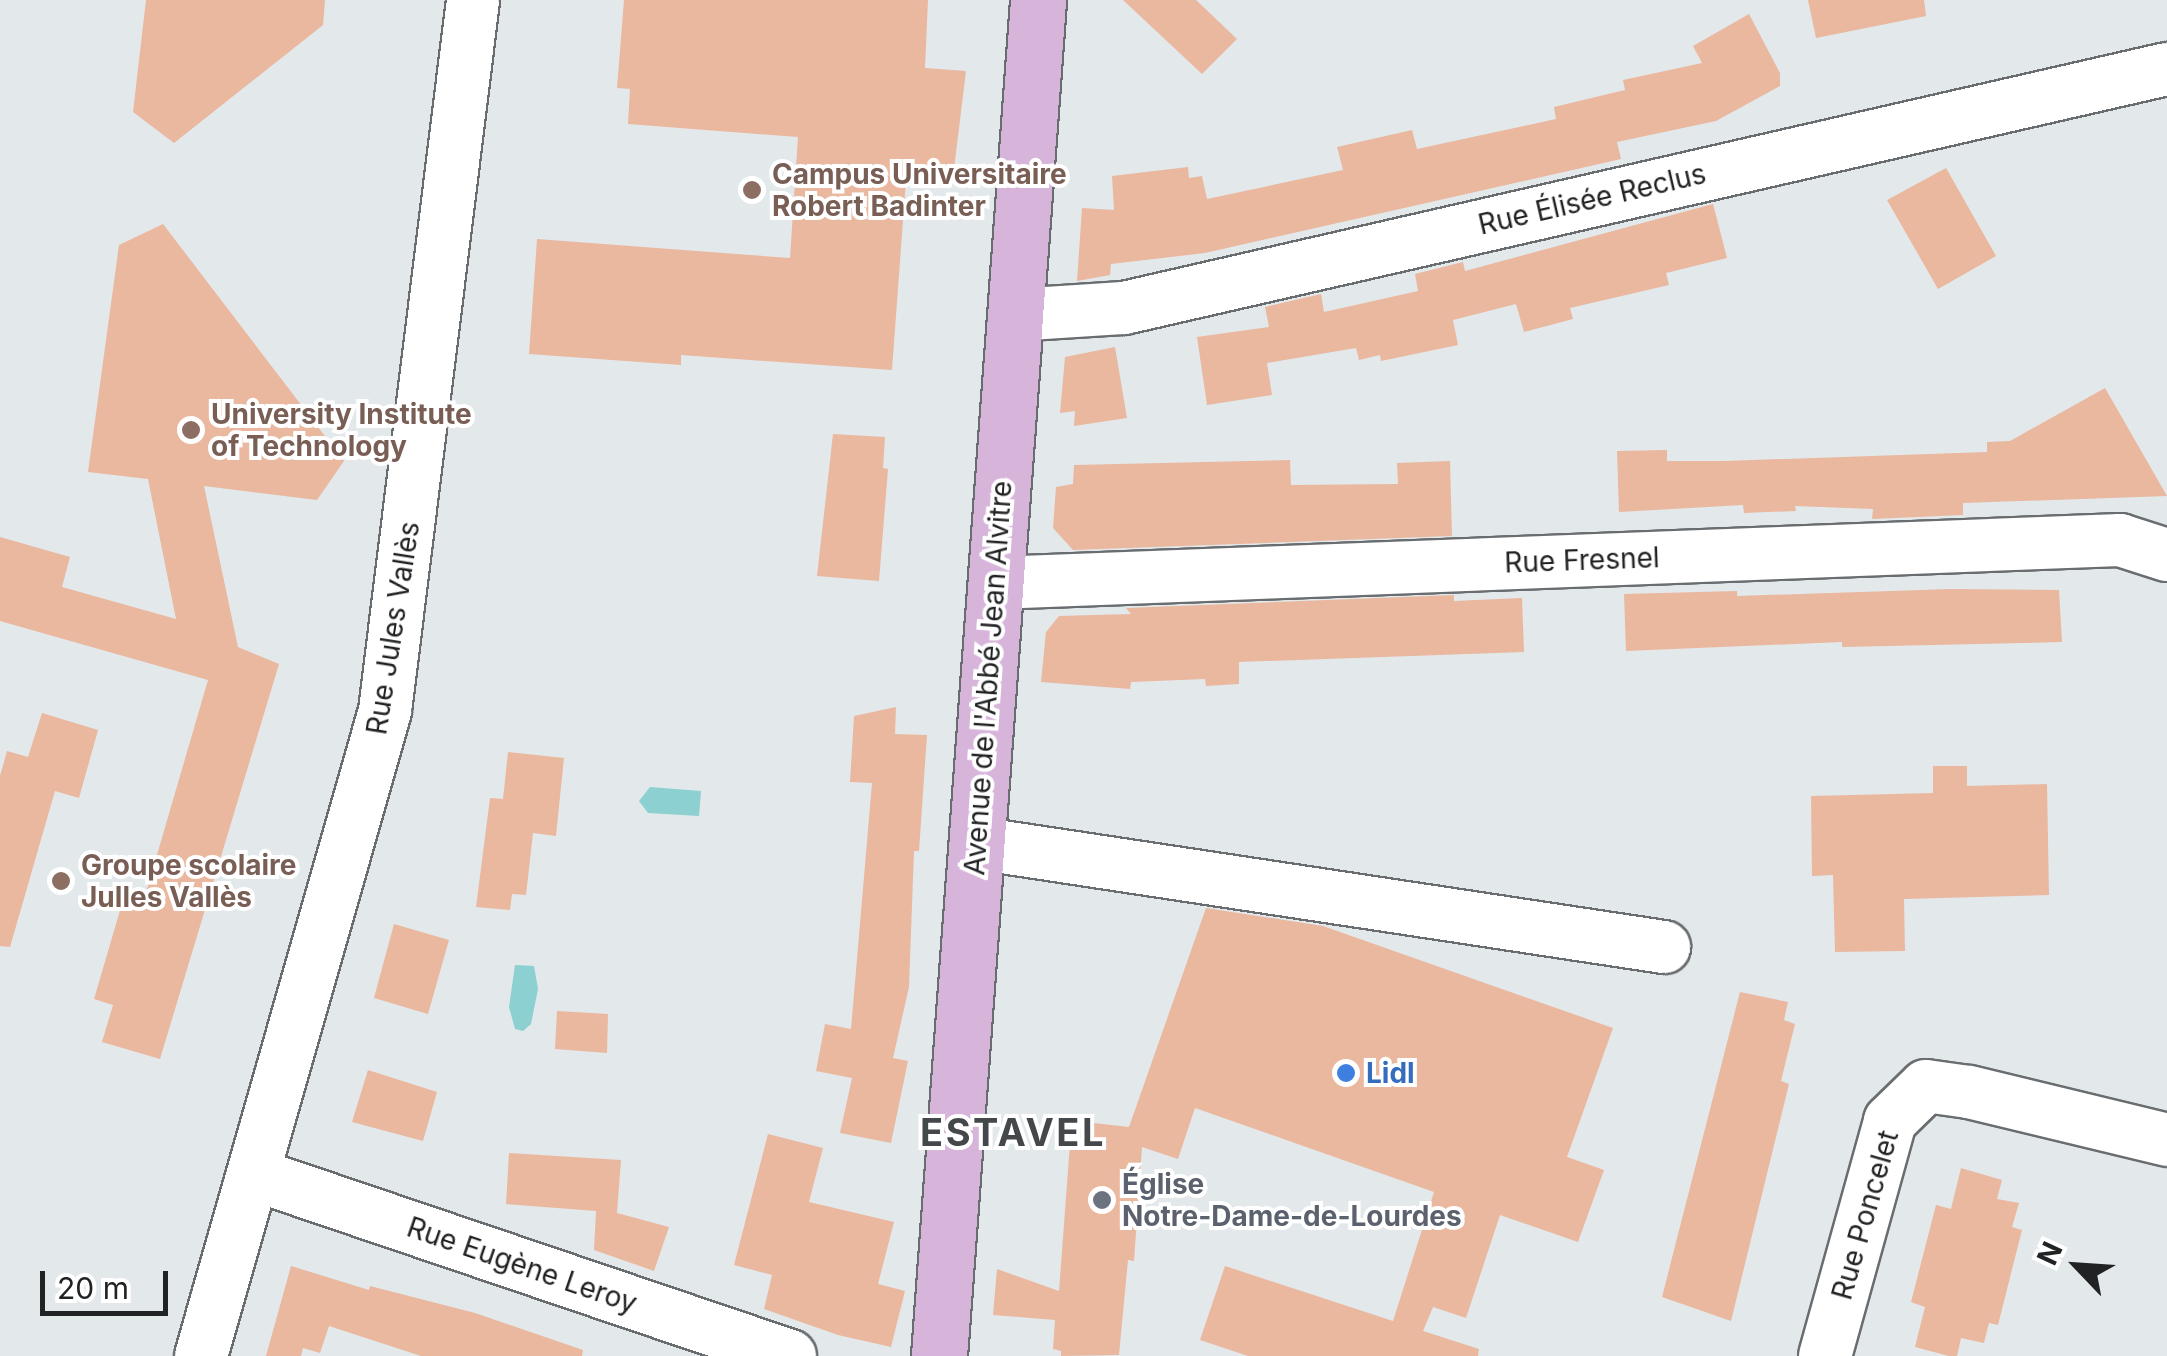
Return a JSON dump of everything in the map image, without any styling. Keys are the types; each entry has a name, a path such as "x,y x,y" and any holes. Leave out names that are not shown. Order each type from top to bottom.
{"main road":[{"name":"Avenue de l'Abbé Jean Alvitre","path":"939,1356 1038,0"}],"street":[{"name":"Rue Jules Vallès","path":"200,1356 385,711 474,0"},
{"name":"Rue Élisée Reclus","path":"1015,315 1124,308 2167,70"},
{"name":"Rue Fresnel","path":"995,582 2120,540 2167,555"},
{"path":"976,844 1664,947"},
{"name":"Rue Poncelet","path":"1825,1356 1890,1122 1926,1086 1969,1092 2167,1140"},
{"name":"Rue Eugène Leroy","path":"253,1174 790,1356"}],"water":[{"path":"650,787 701,791 699,816 648,813 639,801"},
{"path":"515,965 534,966 538,989 531,1024 523,1031 515,1029 509,1007"}],"building":[{"path":"146,0 325,0 323,25 174,143 133,112"},
{"path":"624,0 928,0 925,68 966,71 954,169 907,166 892,370 681,355 681,365 529,354 537,239 790,258 798,137 628,124 630,89 617,88"},
{"path":"1123,0 1196,0 1237,39 1202,74"},
{"path":"1808,0 1924,0 1926,16 1816,38"},
{"path":"1749,14 1780,73 1780,86 1716,121 1617,142 1621,159 1205,253 1111,264 1110,275 1077,281 1082,208 1114,210 1112,176 1188,167 1189,178 1202,176 1207,199 1343,170 1337,147 1412,130 1417,149 1556,119 1554,107 1625,90 1623,80 1702,63 1693,46"},
{"path":"1946,168 1996,256 1938,289 1887,200"},
{"path":"1713,204 1727,258 1666,273 1669,285 1570,308 1573,319 1524,332 1516,304 1453,320 1458,345 1381,361 1380,355 1359,360 1356,348 1267,363 1272,395 1207,405 1197,337 1269,327 1265,307 1321,294 1324,312 1418,291 1415,274 1463,262 1465,271"},
{"path":"163,224 344,461 317,500 204,486 238,647 279,664 160,1059 102,1042 113,1005 94,999 126,890 145,896 208,680 0,621 0,537 70,557 62,587 176,619 148,479 88,472 119,245"},
{"path":"1115,347 1127,418 1074,426 1075,411 1060,413 1065,357"},
{"path":"2105,388 2167,496 1963,503 1963,515 1872,519 1873,509 1795,506 1796,511 1744,513 1743,505 1619,512 1617,451 1667,450 1667,461 1987,452 1987,442 2010,441"},
{"path":"833,434 885,437 883,468 888,469 879,581 817,576"},
{"path":"1290,460 1291,485 1398,484 1397,463 1450,461 1452,536 1073,550 1053,528 1056,487 1073,484 1074,465"},
{"path":"1951,589 2059,590 2062,642 1842,647 1842,642 1626,651 1624,594 1737,591 1737,596"},
{"path":"1454,595 1454,601 1522,598 1524,652 1239,662 1239,684 1206,686 1205,679 1131,682 1130,689 1041,682 1046,632 1059,616 1131,614 1126,608"},
{"path":"896,707 895,734 927,735 919,851 914,851 909,987 893,1058 908,1061 891,1143 840,1133 852,1078 816,1071 825,1024 851,1029 872,783 850,782 854,716"},
{"path":"42,713 98,730 79,798 55,791 10,947 0,946 0,776 7,751 28,757"},
{"path":"508,752 564,758 556,836 533,833 526,895 512,894 510,910 476,907 490,798 503,799"},
{"path":"1933,766 1967,766 1967,786 2047,784 2049,895 1904,899 1905,951 1835,952 1833,875 1812,876 1811,796 1933,793"},
{"path":"1206,908 1323,926 1613,1028 1567,1157 1604,1170 1578,1242 1500,1215 1466,1318 1433,1307 1423,1331 1479,1349 1478,1356 1248,1356 1200,1340 1225,1266 1393,1321 1434,1192 1195,1108 1178,1159 1142,1147 1134,1261 1128,1260 1119,1355 1061,1356 1061,1351 1053,1349 1055,1320 993,1315 997,1269 1059,1291 1070,1144 1093,1123 1129,1127"},
{"path":"394,924 449,940 428,1014 374,998"},
{"path":"1740,992 1788,1002 1784,1020 1795,1024 1781,1081 1789,1084 1731,1321 1662,1297"},
{"path":"557,1011 608,1014 607,1053 555,1049"},
{"path":"368,1070 437,1092 423,1141 352,1122"},
{"path":"768,1134 823,1148 809,1202 894,1222 878,1284 905,1291 891,1347 838,1335 764,1309 772,1275 734,1265"},
{"path":"509,1153 621,1160 617,1213 669,1227 654,1271 594,1250 596,1211 506,1204"},
{"path":"1961,1168 2002,1180 1997,1199 2019,1203 2012,1227 2022,1230 1998,1325 1989,1323 1984,1343 1961,1338 1957,1356 1949,1356 1915,1347 1925,1307 1911,1302 1936,1205 1951,1209"},
{"path":"291,1266 369,1290 370,1286 475,1313 583,1350 582,1356 421,1356 329,1326 320,1353 303,1348 301,1356 266,1356"}],"place":[{"name":"Campus Universitaire Robert Badinter","path":"752,190"},
{"name":"University Institute of Technology","path":"191,430"},
{"name":"Groupe scolaire Julles Vallès","path":"61,881"},
{"name":"Lidl","path":"1346,1073"},
{"name":"Église Notre-Dame-de-Lourdes","path":"1102,1200"}],"district":[{"name":"ESTAVEL","path":"1013,1133"}]}
